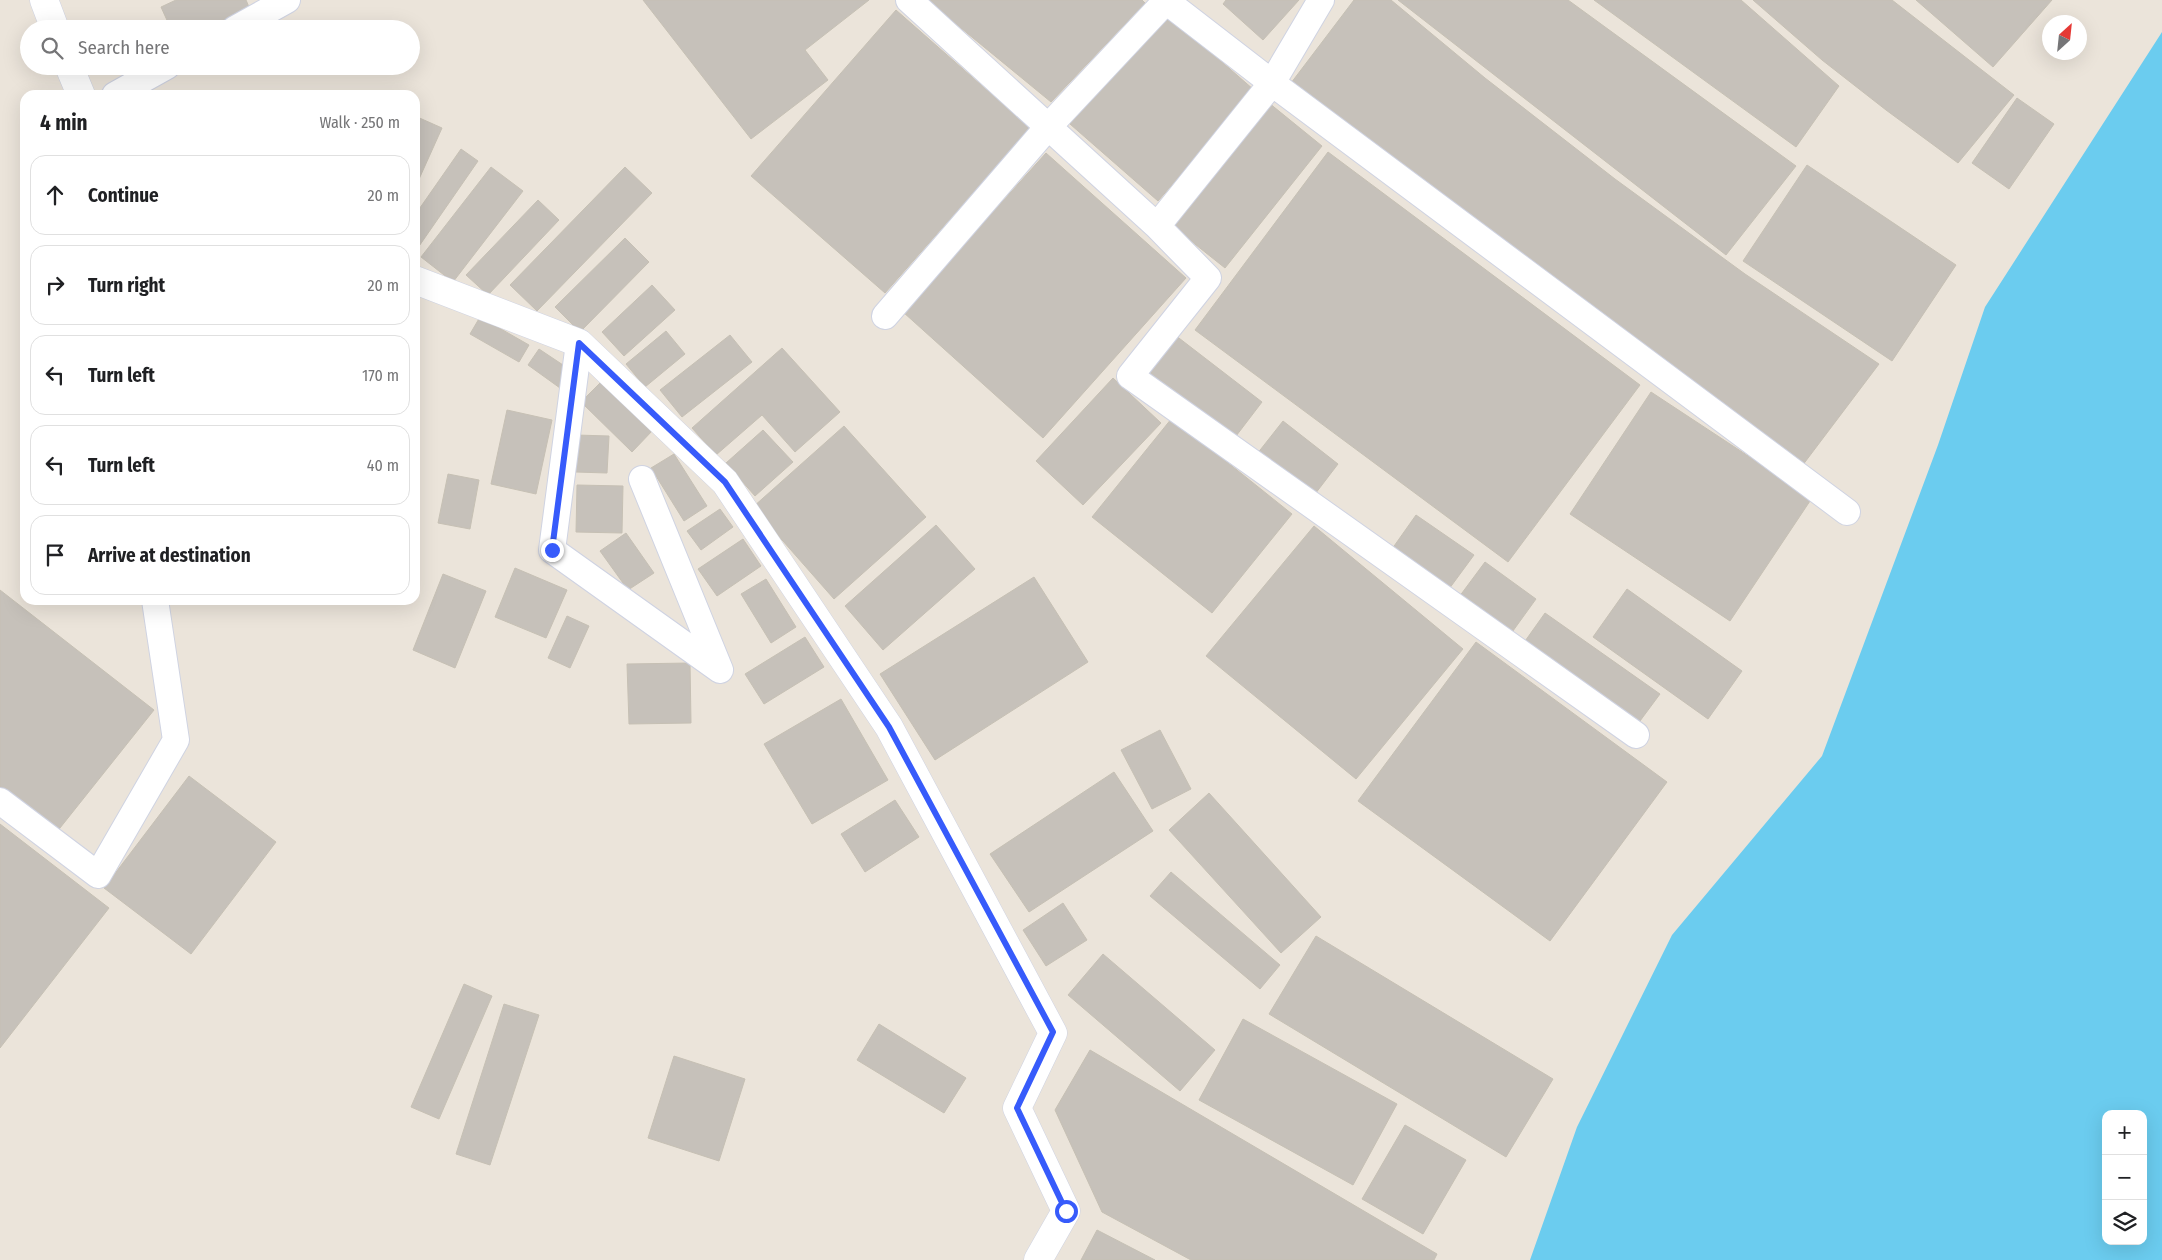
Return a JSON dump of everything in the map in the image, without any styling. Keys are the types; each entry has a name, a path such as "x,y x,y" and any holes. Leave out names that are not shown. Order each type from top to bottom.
{"street":[{"path":"44,0 52,20"},
{"path":"251,20 286,0"},
{"path":"909,0 1157,226 1208,278 1130,376 1636,736"},
{"path":"1157,226 1272,83 1321,0"},
{"path":"885,316 1048,127 1165,1 1847,512"},
{"path":"72,75 78,90"},
{"path":"124,90 151,75"},
{"path":"420,282 579,343 725,482 889,727 1053,1032 1017,1108 1066,1211 1038,1260"},
{"path":"579,343 552,550 720,670 642,479"},
{"path":"0,801 98,875 176,740 156,605"}],"water":[{"path":"2162,32 2162,1260 1530,1260 1577,1127 1672,935 1822,756 1938,445 1985,307"}],"building":[{"path":"176,0 246,0 252,14 238,20 167,20 161,7"},
{"path":"643,0 869,0 805,50 828,80 751,139"},
{"path":"929,0 1142,0 1145,3 1051,102"},
{"path":"1226,0 1299,0 1263,40 1223,4"},
{"path":"1354,0 1391,0 1485,78 1615,179 1745,274 1879,364 1799,470 1288,87"},
{"path":"1398,0 1568,0 1796,166 1726,255"},
{"path":"1594,0 1741,0 1839,86 1796,147"},
{"path":"1753,0 1892,0 2014,95 1958,163 1822,60"},
{"path":"1916,0 2052,0 1993,67"},
{"path":"896,10 1030,128 885,293 751,176"},
{"path":"1166,13 1254,90 1158,201 1070,124"},
{"path":"2017,98 2054,124 2009,189 1972,163"},
{"path":"1269,103 1322,146 1225,268 1171,225"},
{"path":"420,118 442,128 420,177"},
{"path":"461,149 478,161 420,245 420,208"},
{"path":"1328,152 1640,385 1508,562 1195,330"},
{"path":"1046,153 1186,278 1043,438 903,312"},
{"path":"1807,165 1956,265 1892,361 1743,261"},
{"path":"491,167 523,191 453,282 421,257"},
{"path":"625,167 652,193 537,311 510,285"},
{"path":"538,200 559,220 488,295 466,275"},
{"path":"625,238 649,262 580,332 555,307"},
{"path":"652,285 675,310 624,356 602,332"},
{"path":"480,317 529,345 519,362 470,334"},
{"path":"666,331 685,354 645,387 626,364"},
{"path":"730,335 752,362 682,417 660,390"},
{"path":"1175,335 1262,402 1233,440 1146,372"},
{"path":"782,348 840,412 795,452 762,415 716,455 692,428"},
{"path":"539,349 572,371 560,388 528,365"},
{"path":"1113,378 1161,423 1083,505 1036,461"},
{"path":"602,381 653,430 632,452 581,402"},
{"path":"1651,392 1812,498 1730,621 1570,514"},
{"path":"507,410 552,420 536,494 491,484"},
{"path":"1172,418 1292,514 1212,613 1092,517"},
{"path":"1283,421 1338,464 1312,498 1257,454"},
{"path":"844,426 926,517 834,599 753,507"},
{"path":"763,430 793,462 755,496 726,463"},
{"path":"576,435 609,436 607,473 576,472"},
{"path":"674,454 707,506 684,521 651,468"},
{"path":"448,474 479,480 470,529 438,523"},
{"path":"577,485 623,486 622,533 576,532"},
{"path":"720,509 733,527 701,550 687,531"},
{"path":"1416,515 1474,555 1449,589 1392,549"},
{"path":"936,525 975,569 883,650 845,606"},
{"path":"1314,526 1463,649 1356,779 1206,656"},
{"path":"626,533 654,573 628,590 600,551"},
{"path":"743,539 761,566 717,596 698,569"},
{"path":"1485,562 1536,599 1510,635 1459,597"},
{"path":"515,568 567,590 546,638 495,617"},
{"path":"443,574 486,591 455,668 413,650"},
{"path":"1034,577 1088,662 935,760 880,674"},
{"path":"766,579 796,627 771,643 741,594"},
{"path":"1627,589 1742,671 1708,719 1593,637"},
{"path":"0,590 154,710 56,833 0,789"},
{"path":"1545,613 1660,694 1637,725 1523,644"},
{"path":"567,616 589,626 570,668 548,658"},
{"path":"805,637 824,667 764,704 745,674"},
{"path":"1476,642 1667,782 1550,941 1358,801"},
{"path":"690,663 691,723 629,724 627,664"},
{"path":"841,699 888,780 812,824 764,744"},
{"path":"1160,730 1191,789 1152,809 1121,750"},
{"path":"1114,772 1153,831 1029,912 990,854"},
{"path":"189,776 276,842 191,954 104,888"},
{"path":"1209,793 1321,917 1281,953 1169,830"},
{"path":"895,800 919,837 865,872 841,834"},
{"path":"0,824 109,908 0,1048"},
{"path":"1171,872 1280,965 1260,989 1150,896"},
{"path":"1063,903 1087,940 1046,966 1023,930"},
{"path":"1316,936 1553,1079 1506,1157 1269,1014"},
{"path":"1103,954 1215,1050 1180,1091 1068,995"},
{"path":"464,984 492,996 439,1119 411,1107"},
{"path":"504,1004 539,1015 490,1165 456,1154"},
{"path":"1243,1019 1397,1104 1353,1185 1199,1100"},
{"path":"879,1024 966,1078 944,1113 857,1060"},
{"path":"1090,1050 1437,1254 1434,1260 1191,1260 1102,1212 1055,1110"},
{"path":"674,1056 745,1079 719,1161 648,1138"},
{"path":"1405,1125 1466,1160 1423,1234 1362,1199"},
{"path":"1097,1230 1155,1260 1081,1260"}],"route":[{"path":"552,550 579,343 725,482 889,727 1053,1032 1017,1108 1066,1211"}]}
